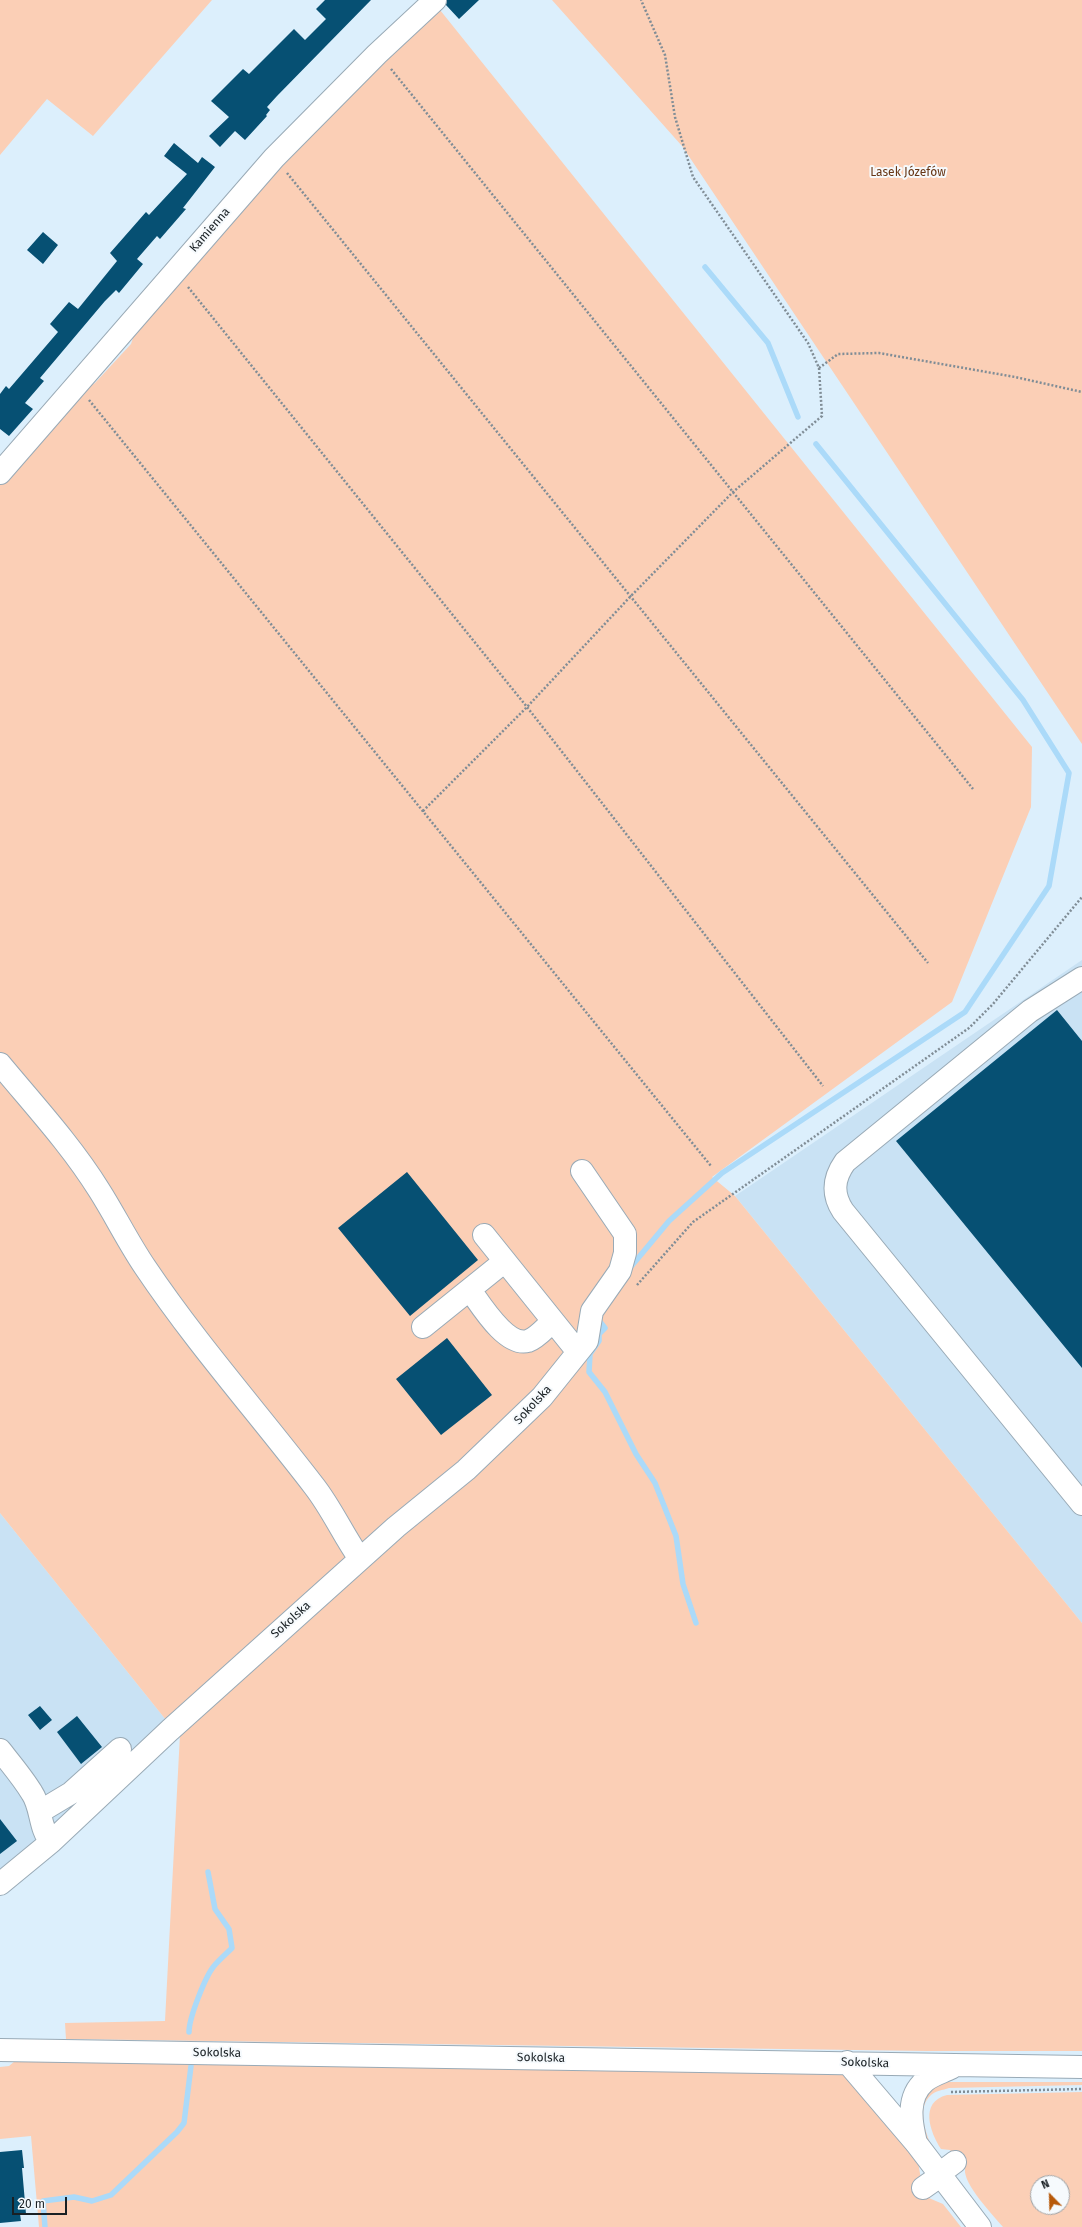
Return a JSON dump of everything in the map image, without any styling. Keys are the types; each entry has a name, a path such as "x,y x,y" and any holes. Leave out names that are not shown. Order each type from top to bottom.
{"street":[{"name":"Kamienna","path":"0,473 274,158 376,54 435,0"},
{"path":"1082,978 1030,1011 845,1162 836,1175 835,1186 836,1201 843,1211 1082,1504"},
{"path":"0,1064 70,1149 99,1189 145,1266 228,1379 315,1487 334,1513 345,1538 360,1559"},
{"name":"Sokolska","path":"0,1884 51,1842 170,1730 396,1527 466,1470 521,1418 587,1341 592,1311 620,1271 625,1247 625,1234 582,1171"},
{"path":"484,1235 578,1352"},
{"path":"423,1327 505,1261"},
{"path":"470,1290 503,1332 519,1342 529,1341 552,1321"},
{"path":"40,1811 71,1794 120,1749"},
{"path":"0,1750 33,1793 40,1811 45,1835 51,1842"},
{"name":"Sokolska","path":"0,2050 847,2062 926,2066 1082,2067"},
{"path":"847,2062 916,2144 980,2227"},
{"path":"916,2144 910,2119 917,2090 925,2081 957,2065"}],"path":[{"path":"423,811 527,707 629,598 733,492 822,416 819,368 808,344 693,177 675,117 665,55 641,0"},
{"path":"376,54 385,62 973,789"},
{"path":"274,158 629,598 928,963"},
{"path":"174,272 208,309 527,707 824,1086"},
{"path":"819,368 838,354 879,353 1014,377 1082,392"},
{"path":"75,386 83,393 711,1166"},
{"path":"632,1290 694,1222 969,1028 993,1004 1082,897"},
{"path":"946,2092 1082,2089"}],"shaded area":[{"path":"1082,960 1082,1623 735,1196"},
{"path":"0,1513 166,1720 0,1874"}],"green space":[{"path":"0,0 212,0 93,136 47,99 0,155"},
{"name":"Lasek Józefów","path":"552,0 1082,0 1082,744 682,146"},
{"path":"440,10 1032,747 1031,807 952,1002 712,1177 735,1196 1082,1623 1082,2051 927,2051 66,2039 65,2023 165,2021 180,1734 166,1720 0,1513 0,484 87,388 95,383 131,344 135,332 305,136"},
{"path":"15,2061 840,2073 855,2083 918,2162 924,2196 943,2204 961,2227 39,2227 31,2136 0,2139 0,2067 9,2066"},
{"path":"943,2082 1082,2082 1082,2085 949,2088 937,2092 931,2095 927,2100 923,2112 926,2133 931,2145 921,2126 920,2113 922,2100 925,2092"},
{"path":"1082,2092 1082,2227 1003,2227 974,2191 969,2183 965,2169 950,2150 941,2149 937,2142 933,2134 929,2118 933,2104 938,2099 947,2095"}],"building":[{"path":"325,0 371,0 267,107 270,110 266,115 267,116 245,140 235,131 220,147 209,136 229,117 211,101 243,69 249,74 294,29 305,40 326,19 316,9"},
{"path":"447,0 479,0 459,19 446,5"},
{"path":"174,143 198,163 202,157 215,167 183,208 186,209 160,239 157,236 137,259 143,264 119,293 116,290 105,301 40,378 44,381 25,403 33,409 9,436 0,429 0,394 6,386 9,389 58,332 50,324 69,302 78,309 117,261 110,253 146,212 149,215 187,174 164,156"},
{"path":"43,232 58,245 43,264 27,250"},
{"path":"1057,1010 1082,1041 1082,1368 896,1141"},
{"path":"407,1172 478,1260 410,1316 338,1228"},
{"path":"447,1338 492,1395 441,1435 396,1379"},
{"path":"40,1706 52,1720 40,1730 28,1715"},
{"path":"77,1716 102,1747 81,1764 57,1732"},
{"path":"0,1819 17,1841 0,1854"},
{"path":"22,2150 26,2214 20,2214 21,2221 0,2223 0,2152"}],"waterway":[{"path":"705,267 768,343 798,417"},
{"path":"629,1269 669,1221 722,1173 965,1012 1049,886 1069,773 1023,700 816,444"},
{"path":"597,1318 605,1328 599,1334 599,1341 590,1354 589,1372 605,1392 636,1454 655,1483 676,1536 683,1584 696,1623"},
{"path":"189,2032 195,2008 210,1971 232,1948 229,1929 215,1909 208,1872"},
{"path":"45,2227 43,2201 74,2197 92,2201 111,2195 177,2132 184,2123 191,2066"}]}
